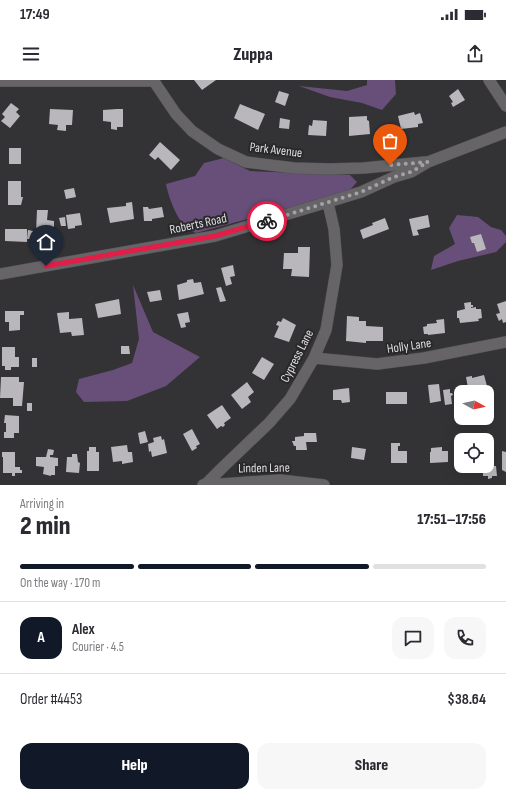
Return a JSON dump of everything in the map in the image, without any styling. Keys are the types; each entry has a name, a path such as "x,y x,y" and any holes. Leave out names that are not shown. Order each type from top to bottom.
{"street":[{"path":"489,80 506,106"},
{"path":"0,81 153,81"},
{"name":"Park Avenue","path":"153,81 176,114 192,131 218,149 246,162 294,168 330,169 364,168 428,162"},
{"name":"Roberts Road","path":"0,274 215,236 361,192 394,177 411,172 428,162 506,132"},
{"name":"Cypress Lane","path":"205,485 290,399 314,358 326,330 337,265 334,230 328,203"},
{"name":"Holly Lane","path":"314,358 378,364 424,358 506,342"},
{"name":"Linden Lane","path":"205,485 280,480 324,485"}],"shaded area":[{"path":"367,80 395,80 396,94 382,110 362,103 330,97 299,86 347,91 367,85"},
{"path":"224,158 250,171 350,175 357,182 348,192 195,233 183,224 176,214 166,184 195,176 204,163"},
{"path":"457,215 478,217 491,227 501,230 506,236 506,242 496,252 458,261 431,270 434,256 455,244 449,228"},
{"path":"133,285 153,332 200,357 166,386 127,401 84,402 76,392 79,379 113,370 132,363 139,339"}],"building":[{"path":"194,80 216,80 202,90"},
{"path":"458,89 465,100 453,107 451,103 453,102 449,96"},
{"path":"279,91 289,94 285,106 275,102"},
{"path":"11,103 19,109 16,112 20,116 10,128 1,121 5,117 2,114"},
{"path":"240,104 265,114 258,130 234,118"},
{"path":"50,109 73,110 72,125 66,125 66,131 57,130 58,125 49,124"},
{"path":"123,109 123,127 117,127 117,130 111,129 111,122 103,121 103,110"},
{"path":"414,112 415,115 420,113 423,123 418,124 418,127 401,129 398,116"},
{"path":"367,116 370,134 349,136 349,117"},
{"path":"280,118 290,120 289,129 279,128"},
{"path":"313,120 327,121 326,136 308,135 309,125 312,126"},
{"path":"160,142 180,160 171,170 158,157 155,160 149,155"},
{"path":"9,148 21,148 21,164 9,164"},
{"path":"8,181 21,181 21,197 23,197 21,205 8,205"},
{"path":"74,188 76,197 66,199 64,190"},
{"path":"132,202 134,219 110,223 107,208 126,206 126,203"},
{"path":"143,207 148,207 149,209 162,207 164,217 152,219 152,221 144,221"},
{"path":"37,210 48,210 47,220 54,221 54,233 36,233"},
{"path":"80,213 82,225 68,229 66,215"},
{"path":"428,215 430,227 417,230 419,235 413,236 409,219"},
{"path":"65,217 66,226 61,226 59,218"},
{"path":"385,218 389,229 363,239 360,230"},
{"path":"5,229 27,229 27,242 5,241"},
{"path":"28,230 33,231 32,239 27,239"},
{"path":"481,234 486,249 477,252 470,237"},
{"path":"298,247 310,247 309,277 291,276 292,269 283,269 284,253 298,253"},
{"path":"233,265 235,276 230,277 232,284 226,286 221,268"},
{"path":"193,279 194,283 201,282 204,294 179,300 177,285"},
{"path":"221,287 226,301 220,302 216,288"},
{"path":"160,290 162,300 150,302 147,292"},
{"path":"119,299 121,314 98,318 95,304"},
{"path":"506,301 506,322 503,323 502,319 499,321 496,314 500,313 497,304"},
{"path":"471,302 473,307 471,308 476,307 476,309 481,309 482,318 478,319 479,321 460,323 459,318 457,318 457,311 465,309 464,303"},
{"path":"5,311 24,311 24,315 20,315 20,330 9,331 9,322 5,322"},
{"path":"69,312 69,319 82,318 84,335 72,336 71,332 60,333 57,313"},
{"path":"188,312 190,322 185,323 186,327 181,328 177,314"},
{"path":"347,316 359,317 359,321 366,321 366,326 383,327 383,341 366,341 366,343 346,341"},
{"path":"283,318 296,325 289,342 274,337 279,326 276,325 278,321 281,322"},
{"path":"444,319 445,333 424,334 423,327 427,326 427,324 437,323 436,320"},
{"path":"121,346 129,346 130,354 121,354"},
{"path":"2,347 15,347 15,357 19,357 19,367 11,367 11,370 5,370 5,366 2,366"},
{"path":"262,357 274,364 264,380 252,373"},
{"path":"32,358 37,358 37,367 32,367"},
{"path":"484,375 487,385 467,385 466,377 472,376 472,378"},
{"path":"1,377 19,377 19,382 24,382 22,406 13,406 13,398 0,398"},
{"path":"247,382 254,392 248,397 251,402 242,409 231,395"},
{"path":"439,384 441,401 430,403 428,385"},
{"path":"349,388 350,402 342,403 341,400 333,400 333,390"},
{"path":"450,389 450,393 453,395 451,396 452,404 445,405 443,390"},
{"path":"386,392 407,392 407,404 386,404"},
{"path":"27,403 32,403 32,411 27,411"},
{"path":"222,405 231,418 224,423 225,425 223,427 221,426 217,429 207,415"},
{"path":"5,415 19,416 19,433 14,433 14,438 4,438 4,432 6,432 6,423 4,423"},
{"path":"192,429 200,444 192,451 183,434"},
{"path":"145,431 148,442 140,444 138,433"},
{"path":"304,433 316,433 317,442 306,442 307,450 296,450 296,446 294,446 292,441 295,441 295,437 304,436"},
{"path":"161,436 162,440 164,439 167,453 152,457 151,451 149,452 148,444 154,442 153,438"},
{"path":"391,443 400,443 400,446 398,446 398,451 407,451 407,463 391,463"},
{"path":"127,445 128,452 132,452 133,462 122,464 122,461 113,462 111,447"},
{"path":"89,447 96,447 96,452 99,452 99,471 87,471 87,451 89,451"},
{"path":"352,447 366,449 364,460 351,458"},
{"path":"442,447 442,451 448,451 448,462 430,463 431,448"},
{"path":"48,449 54,450 53,455 50,455 50,457 58,458 58,466 55,466 55,475 51,476 43,474 44,467 36,466 36,457 46,457"},
{"path":"502,451 506,452 506,472 502,470"},
{"path":"2,452 15,452 15,467 20,467 22,473 15,473 15,476 12,476 12,473 3,473"},
{"path":"72,454 77,454 78,462 80,463 79,473 66,472 67,457 72,457"},
{"path":"494,466 496,466 497,476 492,476 492,478 488,479 488,476 483,476 483,473 494,473"}],"way so far":[{"path":"267,221 361,192 394,177 411,172 428,162 390,165"}],"route":[{"path":"46,266 215,236 267,221"}]}
